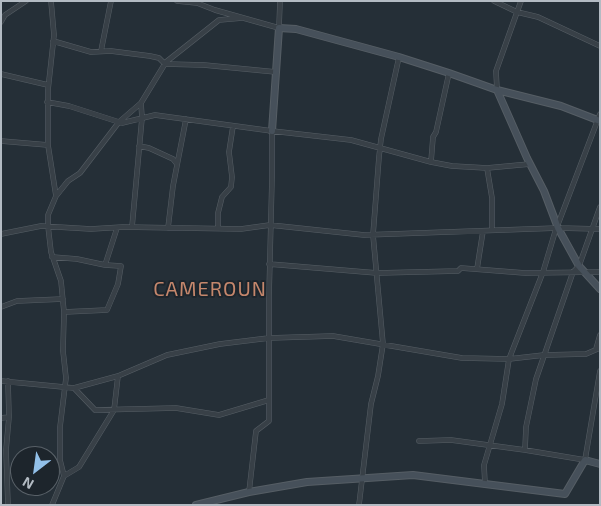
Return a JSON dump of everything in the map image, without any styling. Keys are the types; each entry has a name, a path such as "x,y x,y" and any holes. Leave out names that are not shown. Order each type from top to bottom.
{"street":[{"path":"1,22 5,15 26,1"},
{"path":"51,1 53,41 47,102 48,145 56,196"},
{"path":"101,52 111,1"},
{"path":"177,1 197,3 279,28 296,29 399,57 497,90 561,106 599,118 578,169 543,272 510,359 502,404 484,465 484,484"},
{"path":"250,492 256,431 269,422 269,264 272,131 280,1"},
{"path":"494,1 516,12 538,17 600,46"},
{"path":"521,1 496,71 497,90 544,191 558,228 578,266 600,289"},
{"path":"52,505 64,476 60,460 60,428 66,378 63,352 63,299 61,282 52,257 48,215 56,196 68,181 80,173 119,122 141,103 165,64 183,47 219,20 242,18"},
{"path":"53,41 91,52 111,51 150,56 159,58 165,64 204,64 276,72"},
{"path":"359,505 371,404 383,344 373,235 380,147 399,57"},
{"path":"431,162 433,138 449,73"},
{"path":"1,74 48,84"},
{"path":"47,102 69,106 122,123 155,114 233,126 351,140 452,166 487,168 530,164"},
{"path":"132,227 142,118 141,103"},
{"path":"168,228 177,164 186,119"},
{"path":"218,228 218,213 222,198 230,187 232,177 229,152 233,126"},
{"path":"1,141 48,145"},
{"path":"138,146 149,148 173,159 177,164"},
{"path":"487,168 492,198 492,230"},
{"path":"525,450 526,427 536,379 573,272 578,266 600,207"},
{"path":"1,234 41,226 91,229 132,227 241,229 270,225 373,235 558,228 600,229"},
{"path":"105,265 118,228"},
{"path":"477,269 483,231"},
{"path":"52,257 121,266 118,284 107,310 64,312"},
{"path":"269,264 377,273 458,271 462,268 525,273 600,272"},
{"path":"1,307 17,301 63,299"},
{"path":"1,381 74,388 118,376 167,356 220,344 269,338 333,336 462,358 510,359 544,355 586,354 598,348 600,335"},
{"path":"196,505 250,492 307,482 413,475 565,494 585,460 600,372"},
{"path":"64,476 79,467 114,410 118,376"},
{"path":"8,381 9,417 6,450 8,505"},
{"path":"74,388 95,410 176,408 218,415 269,400"},
{"path":"1,418 9,417"},
{"path":"418,441 451,440 525,450 600,464"}],"district":[{"name":"CAMEROUN","path":"210,289"}]}
